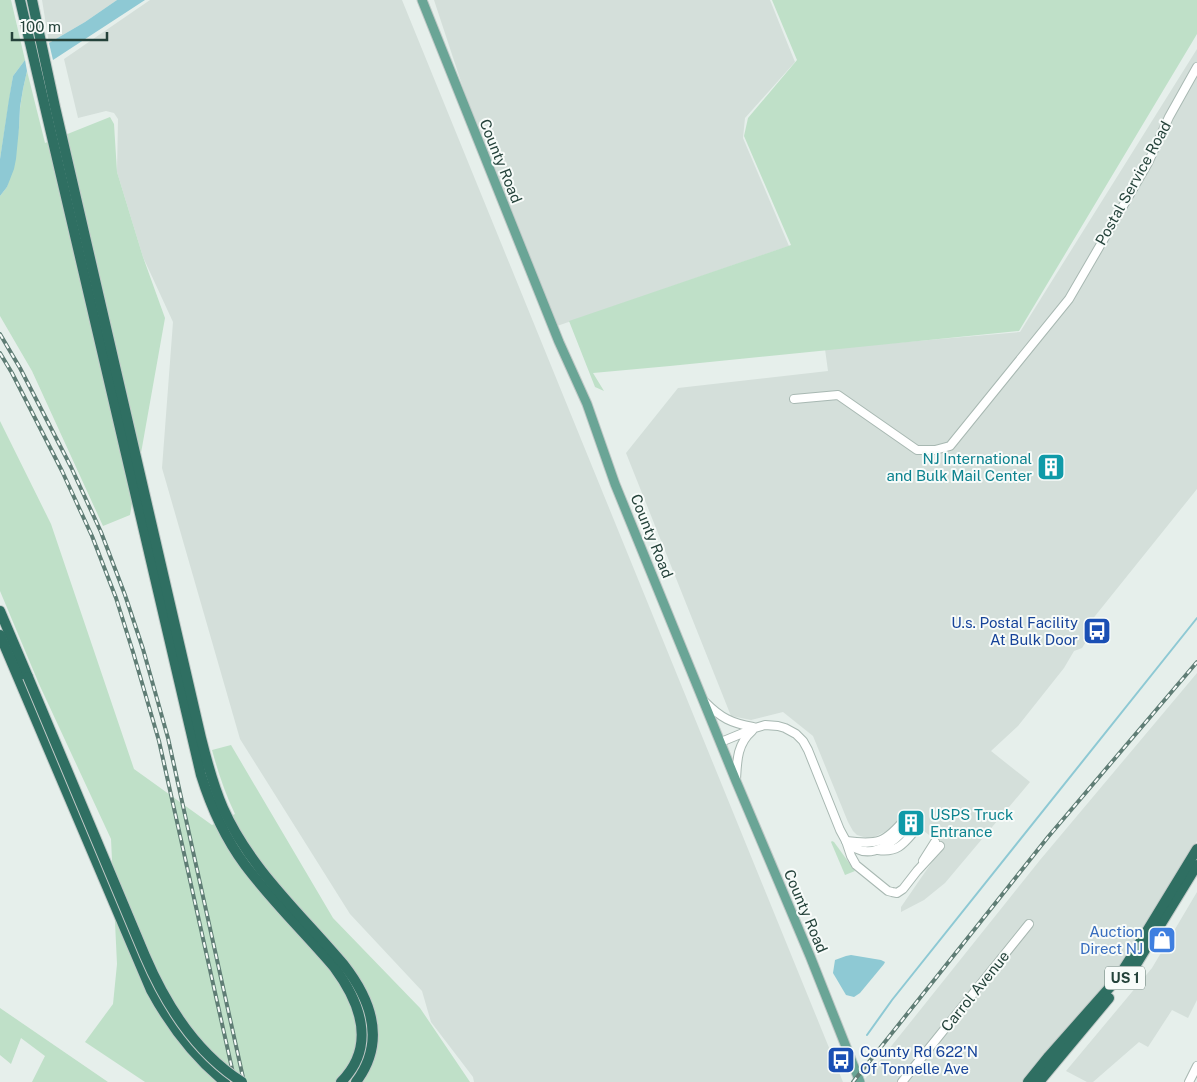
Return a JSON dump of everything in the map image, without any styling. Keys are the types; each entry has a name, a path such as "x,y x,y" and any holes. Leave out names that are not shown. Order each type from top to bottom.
{"highway":[{"path":"20,0 203,782 219,811 255,862 353,976 363,995 370,1014 373,1037 367,1064 356,1082"},
{"path":"32,0 55,107 219,811 229,840 250,871 330,963 353,998 360,1018 362,1040 356,1061 341,1082"},
{"path":"0,611 24,679 150,990 186,1044 225,1082"},
{"path":"0,635 24,679 160,989 179,1019 197,1042 217,1062 242,1082"},
{"name":"US 1","path":"1028,1082 1118,978 1197,848"},
{"name":"US 1","path":"1039,1082 1137,963 1197,864"}],"main road":[{"name":"County Road","path":"422,0 559,342 588,404 615,484 736,781 810,956 860,1082"}],"street":[{"name":"Postal Service Road","path":"794,399 838,395 917,450 935,450 950,446 1069,298 1148,163 1169,117 1197,67"},
{"path":"705,702 720,716 729,721 755,728"},
{"path":"721,742 766,725 791,730 803,741 808,750 854,863 888,891 897,893 901,890 938,844"},
{"path":"736,781 737,757 740,747 744,738 755,728"},
{"path":"911,823 894,841 876,850 857,849 846,841 867,843 880,841 911,823"},
{"name":"Carrol Avenue","path":"902,1082 1029,924"},
{"path":"1189,1082 1197,1066"}],"shaded area":[{"path":"42,0 117,0 49,43"},
{"path":"150,0 402,0 843,1082 474,1082 473,1077 431,1022 422,991 350,914 240,739 162,468 173,322 143,257 117,172 118,119 114,113 106,111 78,118 64,59"},
{"path":"434,0 770,0 795,62 745,118 743,138 789,246 557,326 471,112"},
{"name":"NJ International and Bulk Mail Center","path":"1197,49 1197,489 1087,626 1093,631 1082,648 1074,651 1064,668 1018,726 991,751 1030,782 945,883 924,900 901,912 901,907 943,846 905,816 895,827 874,837 867,838 857,835 848,822 813,736 783,712 751,720 731,716 626,453 678,388 828,371 825,349 1020,332"},
{"path":"1197,673 1197,841 1132,949 1111,978 1024,1082 866,1082 865,1079 1040,860"},
{"path":"1197,892 1197,1000 1188,1018 1172,1010 1148,1047 1139,1042 1093,1082 1087,1082 1066,1071 1152,968"}],"green space":[{"path":"0,0 11,0 25,60 13,76 0,159"},
{"path":"772,0 1197,0 1197,34 1019,331 593,373 604,391 595,387 569,321 791,245 744,136 748,118 797,60"},
{"path":"27,71 45,143 110,117 114,124 117,172 143,257 165,318 130,515 103,526 32,371 0,316 0,196 7,187 19,128 20,108"},
{"path":"0,421 51,524 134,769 212,825 235,814 212,750 231,745 333,918 420,1008 470,1082 145,1082 85,1042 113,1004 117,964 111,839 39,684 0,591"},
{"path":"832,841 834,842 855,871 845,875"},
{"path":"0,1008 108,1082 32,1082 45,1056 21,1038 11,1064 0,1055"}],"water":[{"path":"117,0 145,0 53,60 49,43"},
{"path":"25,60 27,71 20,107 16,159 7,187 0,196 0,159 13,76"},
{"path":"851,955 885,962 860,993 854,997 846,995 833,973 835,960"}],"waterway":[{"path":"867,1035 892,1000 1197,618"}],"railway":[{"path":"0,334 20,368 71,467 101,532 143,649 168,738 244,1082"},
{"path":"0,353 62,471 92,536 116,598 159,741 235,1082"},
{"path":"853,1082 1048,837 1197,662"}],"place":[{"name":"NJ International and Bulk Mail Center","path":"1051,467"},
{"name":"U.s. Postal Facility At Bulk Door","path":"1097,631"},
{"name":"USPS Truck Entrance","path":"911,823"},
{"name":"Auction Direct NJ","path":"1162,940"},
{"name":"County Rd 622'N Of Tonnelle Ave","path":"841,1060"}]}
